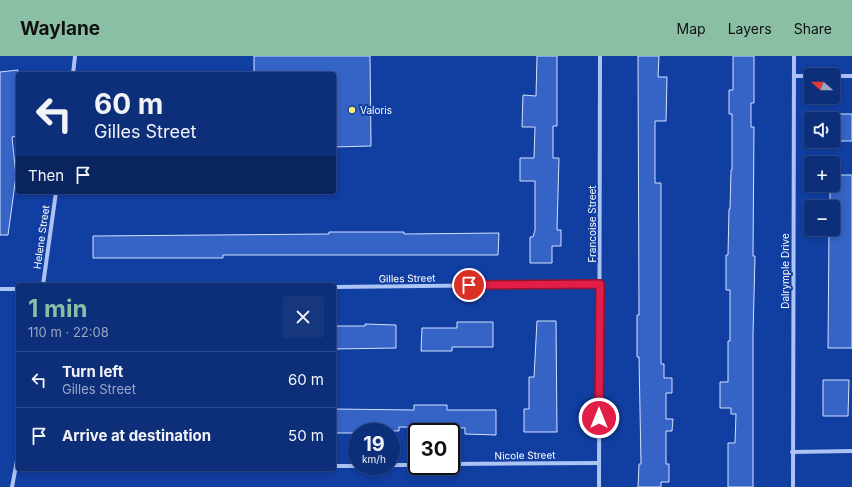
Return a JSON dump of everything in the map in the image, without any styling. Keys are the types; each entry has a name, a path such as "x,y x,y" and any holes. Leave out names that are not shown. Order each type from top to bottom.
{"street":[{"path":"73,72 75,56"},
{"name":"Francoise Street","path":"599,487 600,56"},
{"name":"Dalrymple Drive","path":"793,487 794,56"},
{"path":"794,76 804,76"},
{"path":"840,76 852,76"},
{"name":"Helene Street","path":"42,283 56,194"},
{"name":"Gilles Street","path":"336,287 600,284"},
{"path":"0,289 16,289"},
{"path":"792,452 852,451"},
{"name":"Nicole Street","path":"460,464 599,463"},
{"path":"336,466 348,466"},
{"path":"12,487 16,469"}],"building":[{"name":"Valoris","path":"254,56 370,56 371,146 336,147 336,72 254,72"},
{"path":"537,56 557,56 557,126 553,126 553,158 559,158 557,230 561,230 561,246 552,246 552,263 530,263 530,237 533,237 535,230 535,181 520,181 520,158 534,158 535,127 522,127 523,95 536,96"},
{"path":"638,56 659,56 658,77 667,77 666,121 655,121 655,183 661,183 661,364 664,364 664,378 672,378 672,393 666,393 666,419 673,419 672,431 666,431 666,464 669,464 669,482 661,482 661,487 638,487 639,464 641,464 639,357 637,357 637,315 639,315"},
{"path":"733,56 754,56 754,103 751,103 751,127 754,127 753,256 755,256 753,335 753,487 728,487 728,443 735,443 736,414 731,414 731,408 720,408 720,382 728,382 728,341 730,341 730,290 726,290 726,255 728,255 732,170 732,114 729,114 729,90 733,90"},
{"path":"18,70 18,72 16,72 16,136 12,137 16,176 8,235 0,235 0,72"},
{"path":"840,114 852,114 852,141 840,141"},
{"path":"840,175 852,175 852,348 828,348 829,236 840,236 840,200 830,200 830,192 840,192"},
{"path":"329,232 404,232 404,234 499,233 498,255 223,255 223,258 93,258 93,236 329,234"},
{"path":"537,321 556,321 557,432 524,432 524,409 529,409 529,377 534,377"},
{"path":"457,322 493,322 493,347 452,347 452,351 421,351 422,328 457,328"},
{"path":"365,324 396,325 396,348 336,349 336,326 365,326"},
{"path":"823,380 849,380 848,416 823,416"},
{"path":"414,405 447,405 447,410 496,410 496,435 465,434 465,428 460,428 460,423 408,423 408,427 400,427 400,423 348,423 348,433 336,433 336,409 414,410"}],"place":[{"name":"Valoris","path":"352,110"}],"route":[{"path":"469,285 600,284 599,418"}]}
